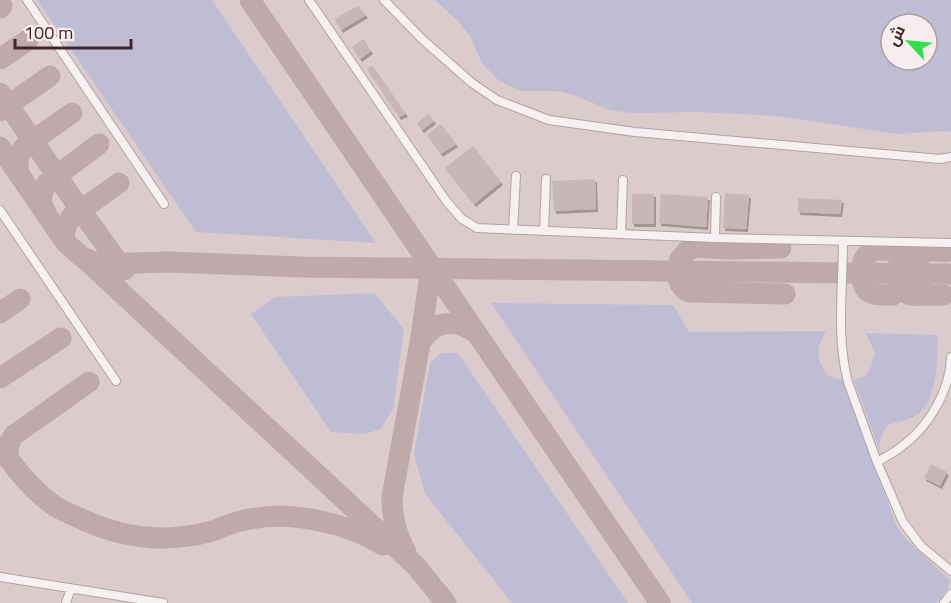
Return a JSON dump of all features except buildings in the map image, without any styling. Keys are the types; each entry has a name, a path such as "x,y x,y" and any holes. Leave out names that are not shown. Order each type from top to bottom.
{"lane":[{"path":"27,0 164,204"},
{"path":"309,0 447,202 462,219 472,226 483,229 715,238 951,243"},
{"path":"384,0 423,40 472,83 497,100 549,120 635,132 940,159 951,157"},
{"path":"513,230 516,176"},
{"path":"544,231 546,179"},
{"path":"621,234 623,180"},
{"path":"715,238 716,197"},
{"path":"0,210 116,381"},
{"path":"843,241 841,344 848,382 896,508 921,546 951,571"},
{"path":"877,462 901,447 925,423 944,389 951,357"},
{"path":"0,577 163,603"},
{"path":"66,603 71,588"},
{"path":"944,603 951,594"}],"shaded area":[{"path":"0,0 951,0 951,603 0,603"},
{"path":"37,0 212,0 376,243 196,232"},
{"path":"435,0 951,0 951,132 898,134 777,116 697,112 631,113 610,110 571,94 555,91 520,91 499,81 482,63 471,38 459,22"},
{"path":"374,293 404,329 393,409 381,429 365,434 331,432 251,314 276,297"},
{"path":"491,303 673,305 689,332 826,331 820,344 819,359 828,376 843,380 896,525 903,536 950,581 948,588 937,603 692,603"},
{"path":"866,333 938,335 935,380 928,402 915,416 888,425 881,439 881,455 854,380 865,376 871,367 875,353"},
{"path":"441,353 458,353 628,603 512,603 425,494 414,453 430,363"}],"taxiway":[{"path":"250,0 660,603"},
{"path":"0,59 28,40"},
{"path":"0,111 50,76"},
{"path":"0,93 124,270"},
{"path":"22,178 19,175 18,163 24,147 72,113"},
{"path":"46,212 41,201 47,183 99,144"},
{"path":"0,147 66,243 82,257 100,264 168,262 302,267 951,274"},
{"path":"66,243 65,230 71,217 119,183"},
{"path":"781,248 694,247 680,259 678,278 685,290 690,292 785,294"},
{"path":"893,251 872,251 863,261 861,272 865,289 869,292 877,295 893,295"},
{"path":"926,251 910,251 903,256 898,275 901,288 905,293 930,295"},
{"path":"944,295 924,292 920,288 916,274 922,254 927,251 946,252"},
{"path":"85,259 416,566 446,603"},
{"path":"406,552 395,526 392,497 431,268"},
{"path":"0,313 20,299"},
{"path":"420,343 432,329 439,325 454,323 477,334"},
{"path":"0,378 61,338"},
{"path":"10,461 8,448 14,435 89,382"},
{"path":"0,447 30,485 54,506 98,526 124,534 151,538 184,537 206,533 245,520 280,516 334,524 383,545"}]}
